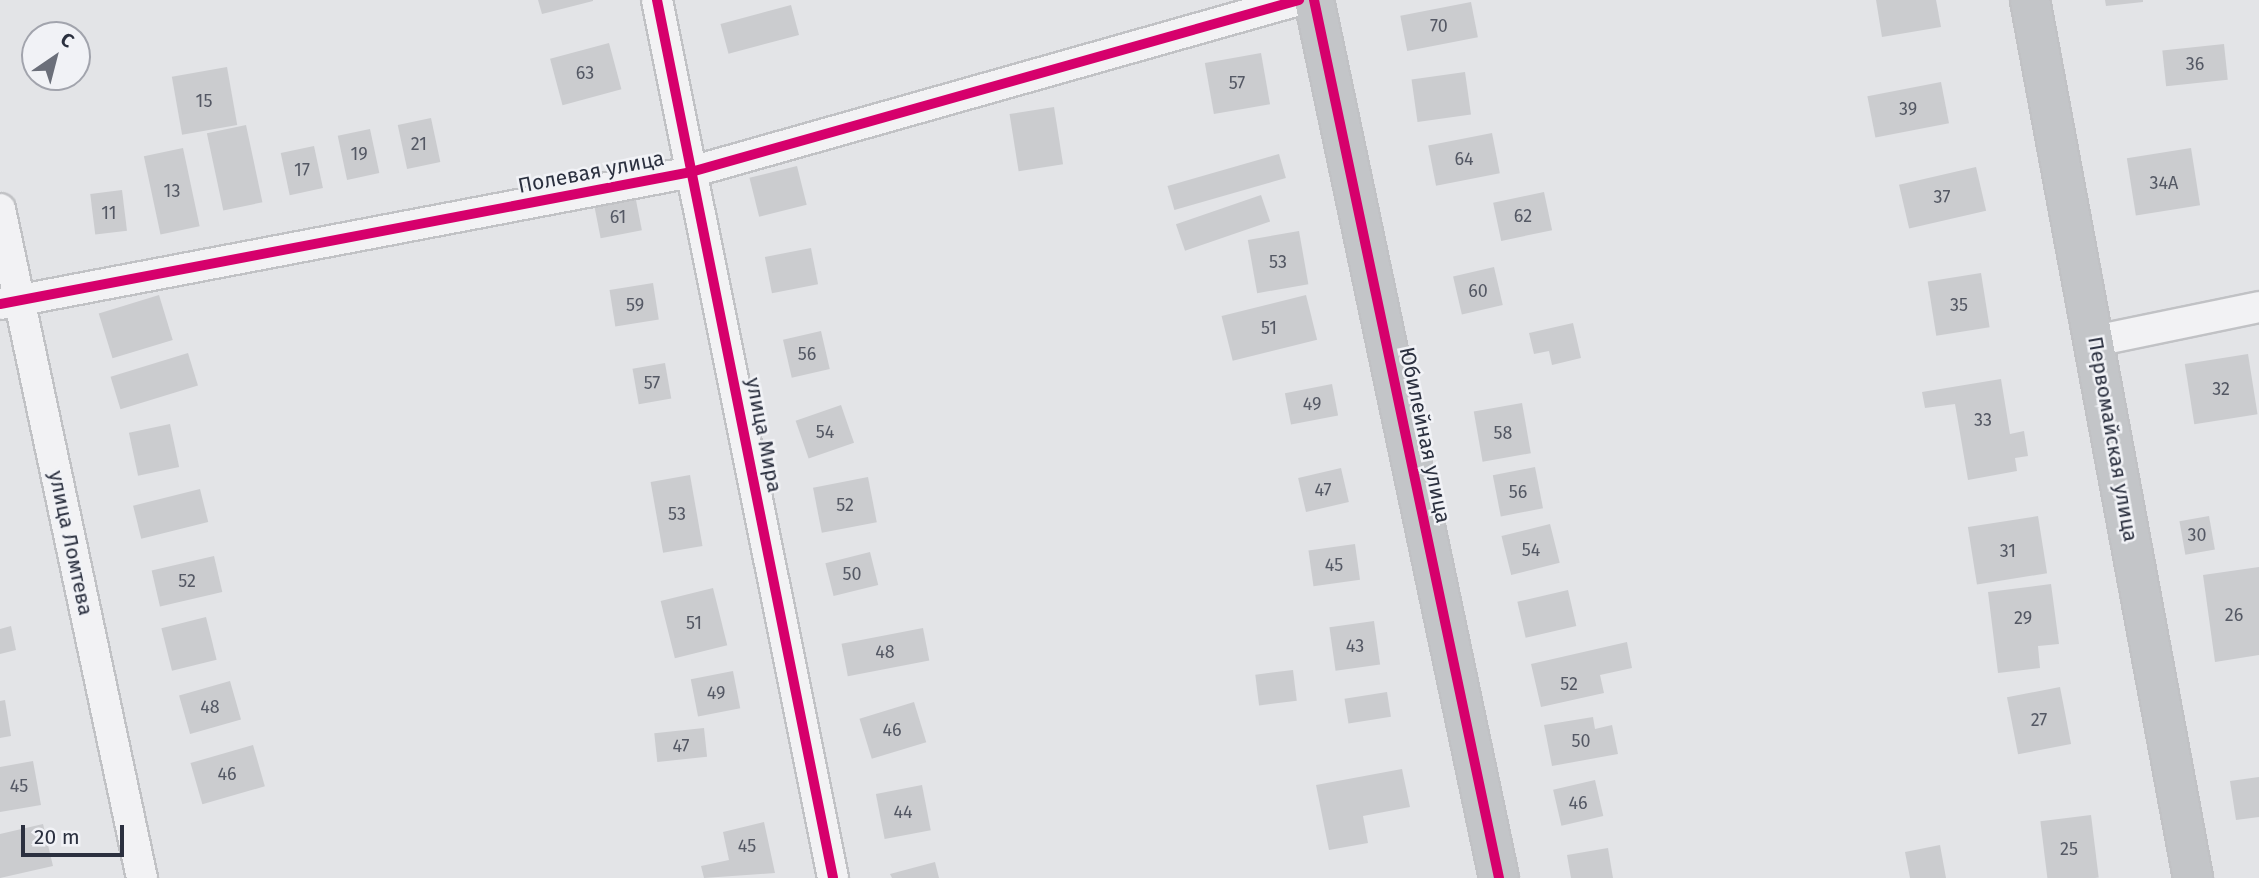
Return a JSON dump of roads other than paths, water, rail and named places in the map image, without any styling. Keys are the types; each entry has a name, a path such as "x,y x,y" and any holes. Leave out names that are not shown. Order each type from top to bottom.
{"street":[{"name":"улица Мира","path":"657,0 833,878"},
{"name":"Полевая улица","path":"9,302 691,172 1299,0"},
{"name":"Юбилейная улица","path":"1314,0 1499,878"},
{"name":"Первомайская улица","path":"2030,0 2193,878"},
{"name":"улица Ломтева","path":"0,208 9,302 142,878"},
{"path":"2095,341 2259,307"}]}
